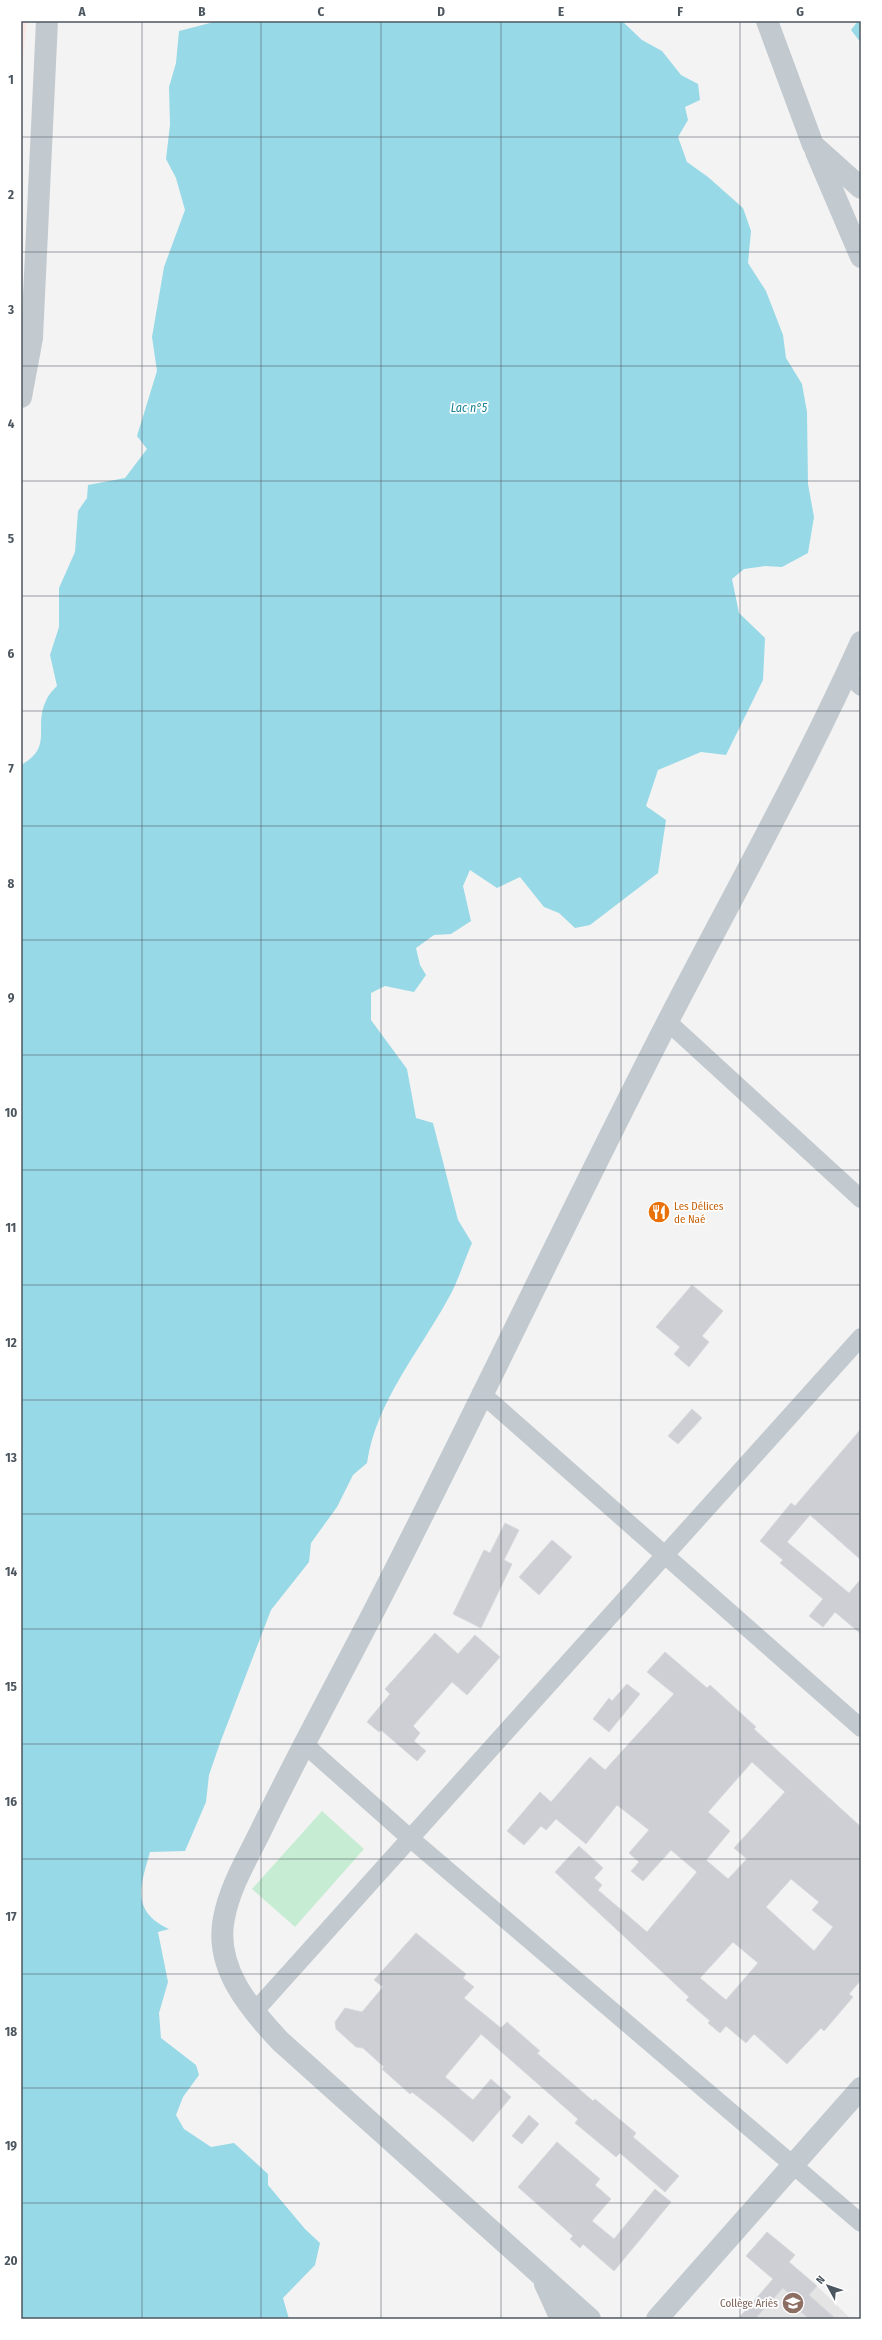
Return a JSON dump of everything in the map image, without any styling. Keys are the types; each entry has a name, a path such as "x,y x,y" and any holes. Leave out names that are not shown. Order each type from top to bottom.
{"street":[{"path":"21,397 32,338 47,21"},
{"path":"767,21 813,145 861,257"},
{"path":"813,145 861,188"},
{"path":"590,2319 280,2041 254,2012 229,1971 223,1948 223,1920 231,1892 303,1743 376,1606 481,1393 668,1022 760,846 854,681 861,642"},
{"path":"668,1022 861,1199"},
{"path":"254,2012 861,1337"},
{"path":"481,1393 861,1728"},
{"path":"303,1743 411,1839 861,2223"},
{"path":"657,2319 861,2088"},
{"path":"542,2277 561,2319"}],"shaded area":[{"path":"21,21 27,21 21,81"},
{"name":"Collège Ariès","path":"789,2262 817,2286 851,2319 738,2319"}],"green space":[{"path":"322,1811 364,1849 295,1927 252,1889"}],"water":[{"name":"Lac n°5","path":"218,21 622,21 642,40 662,51 681,75 698,84 700,100 685,107 688,120 678,137 687,162 708,177 743,208 751,231 748,263 766,291 783,335 786,358 802,384 807,412 808,484 814,517 808,553 782,567 765,566 744,569 732,579 739,613 765,638 763,680 726,755 701,752 658,770 646,806 666,820 658,873 590,925 575,928 559,913 544,907 520,877 497,888 470,870 463,886 471,921 451,934 434,935 416,948 420,965 426,975 414,992 385,986 371,993 371,1020 407,1069 416,1118 433,1123 458,1220 472,1243 452,1292 389,1398 379,1419 367,1463 353,1475 337,1507 311,1543 309,1562 271,1610 220,1743 209,1775 206,1802 185,1851 150,1852 143,1876 142,1887 144,1906 149,1914 157,1922 169,1929 158,1932 168,1982 159,2013 161,2038 196,2065 199,2075 183,2097 176,2115 184,2129 211,2147 234,2143 268,2174 268,2185 305,2229 320,2243 315,2265 283,2298 289,2319 21,2319 21,765 31,758 37,751 40,744 41,719 43,710 48,697 57,686 50,655 59,627 59,588 75,552 78,511 87,498 88,485 125,478 147,449 137,436 157,371 152,337 164,267 185,210 176,178 166,159 170,125 169,87 176,63 179,31"},
{"path":"858,21 861,21 861,43 851,30"}],"building":[{"path":"692,1285 723,1311 702,1336 709,1342 689,1367 674,1354 680,1347 656,1327"},
{"path":"692,1409 702,1418 678,1444 668,1436"},
{"path":"861,1429 861,1560 810,1515 787,1542 849,1593 861,1579 861,1634 835,1612 823,1627 809,1616 823,1599 780,1563 783,1560 760,1541 791,1503 795,1506"},
{"path":"505,1523 519,1530 504,1560 512,1564 481,1628 453,1614 484,1550 490,1553"},
{"path":"552,1540 572,1557 539,1595 519,1577"},
{"path":"435,1633 458,1654 475,1635 500,1657 467,1695 452,1682 413,1726 420,1733 414,1741 426,1751 417,1761 381,1730 379,1732 367,1722 390,1694 385,1689"},
{"path":"665,1652 707,1688 710,1685 756,1727 754,1729 861,1827 861,1980 849,1994 853,1997 824,2031 821,2028 787,2064 754,2034 746,2043 726,2026 720,2033 708,2023 710,2021 686,2000 689,1997 555,1872 579,1846 603,1868 594,1878 602,1885 598,1890 647,1932 697,1872 671,1850 643,1881 631,1871 639,1862 629,1853 649,1830 617,1805 586,1844 556,1819 546,1830 541,1826 524,1845 507,1831 540,1792 551,1802 590,1757 605,1770 674,1694 647,1672","holes":["752,1762 785,1792 734,1848 747,1859 728,1879 706,1860 730,1831 708,1812","791,1879 819,1902 812,1910 833,1927 814,1951 766,1907","733,1942 758,1963 726,2000 700,1978"]},
{"path":"627,1684 640,1694 609,1732 593,1719 609,1698 612,1701"},
{"path":"416,1933 466,1974 463,1978 474,1987 464,1998 501,2028 507,2022 540,2051 537,2053 593,2101 595,2099 636,2133 633,2137 679,2176 665,2192 620,2153 616,2157 575,2123 578,2119 481,2034 445,2077 473,2100 491,2079 511,2097 473,2142 412,2092 410,2094 382,2069 384,2067 363,2048 356,2047 336,2029 335,2022 345,2008 362,2012 383,1987 374,1980"},
{"path":"529,2115 539,2124 522,2144 512,2136"},
{"path":"557,2142 600,2179 595,2185 611,2199 592,2221 614,2239 655,2189 671,2202 614,2271 583,2244 580,2248 570,2239 573,2236 518,2187"},
{"path":"767,2232 795,2255 789,2262 817,2286 809,2295 836,2319 809,2319 801,2312 804,2308 783,2288 755,2319 738,2319 773,2279 746,2256"}],"place":[{"name":"Les Délices de Naé","path":"659,1212"},
{"name":"Collège Ariès","path":"793,2303"}]}
